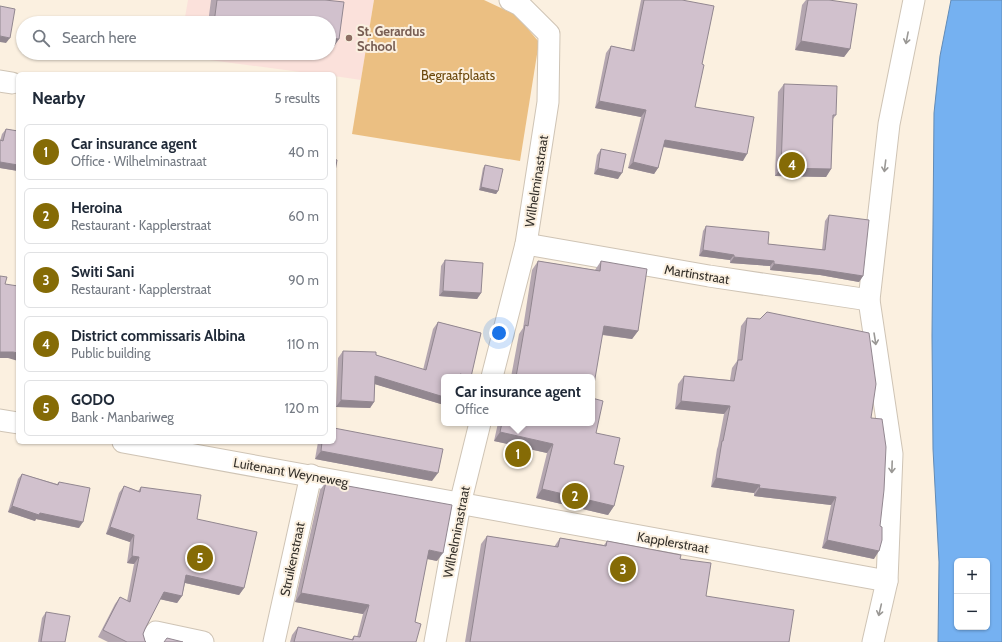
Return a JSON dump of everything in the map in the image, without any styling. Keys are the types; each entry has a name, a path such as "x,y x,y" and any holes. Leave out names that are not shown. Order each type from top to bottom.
{"street":[{"name":"Wilhelminastraat","path":"493,374 526,244 548,102 549,34 520,5 510,0"},
{"path":"873,642 887,581 892,454 869,300 890,124 914,0"},
{"name":"Martinstraat","path":"526,244 709,276 869,300"},
{"path":"0,420 16,424"},
{"name":"Wilhelminastraat","path":"435,642 460,504 479,426"},
{"name":"Luitenant Weyneweg","path":"134,444 311,475 460,504"},
{"name":"Struikenstraat","path":"274,642 311,475"},
{"name":"Kapplerstraat","path":"460,504 887,581"},
{"path":"150,642 156,632 203,642"}],"shaded area":[{"name":"St. Gerardus School","path":"188,0 374,0 361,80 336,76 336,72 300,72 210,60 336,60 336,16 185,16"}],"green space":[{"name":"Begraafplaats","path":"374,0 484,0 516,15 539,42 520,161 352,134"}],"water":[{"path":"951,0 1002,0 1002,642 938,642 939,562 933,449 932,336 934,113 940,56"}],"building":[{"path":"217,0 325,0 344,2 339,39 336,39 336,16 215,16"},
{"path":"644,0 682,0 714,6 695,107 754,117 747,154 665,140 658,168 633,162 646,110 599,101 611,46 634,51"},
{"path":"808,0 829,0 857,4 850,49 801,41"},
{"path":"0,6 15,9 10,38 0,36"},
{"path":"784,84 837,86 836,115 833,115 831,169 781,168"},
{"path":"6,129 16,131 16,165 0,162 0,140 3,141"},
{"path":"601,149 626,154 622,173 598,168"},
{"path":"485,165 503,169 498,191 481,187"},
{"path":"829,215 869,220 863,276 774,264 774,261 734,257 734,255 703,250 706,226 769,232 768,244 825,250"},
{"path":"445,260 483,263 481,293 443,291"},
{"path":"538,261 600,271 601,261 647,269 638,331 604,326 595,378 595,374 517,374 525,325 528,326"},
{"path":"0,276 7,277 5,284 16,286 16,353 0,352"},
{"path":"767,312 869,333 876,384 871,418 882,419 886,447 884,490 880,526 882,527 882,540 879,551 827,540 836,497 759,488 760,485 716,478 730,406 681,401 684,376 734,381 738,360 742,360 747,318 760,319"},
{"path":"438,322 481,333 472,374 441,374 441,396 375,376 374,402 341,400 343,351 376,352 376,355 426,370"},
{"path":"595,399 603,401 596,433 620,438 614,464 624,466 614,506 542,489 553,444 500,432 501,426 595,426"},
{"path":"336,428 443,449 438,473 321,451 322,444 336,444"},
{"path":"22,474 58,485 59,482 90,488 83,522 40,513 39,515 12,506"},
{"path":"326,482 452,505 443,553 429,550 415,622 421,624 416,642 294,642 298,627 353,640 354,636 360,637 369,605 301,593"},
{"path":"124,486 140,492 141,487 201,495 197,519 257,532 244,588 186,575 182,596 164,592 143,634 146,642 127,642 103,630 120,597 130,602 139,557 132,556 134,535 110,527"},
{"path":"487,536 558,547 560,538 606,546 607,541 681,555 680,559 711,563 706,596 794,610 789,642 470,642"},
{"path":"46,612 70,616 65,642 41,642"},
{"path":"167,638 183,642 164,642"}],"place":[{"name":"St. Gerardus School","path":"349,38"},
{"name":"District commissaris Albina","path":"792,165"},
{"name":"Car insurance agent","path":"518,454"},
{"name":"Heroina","path":"575,496"},
{"name":"GODO","path":"200,558"},
{"name":"Switi Sani","path":"623,569"}]}
